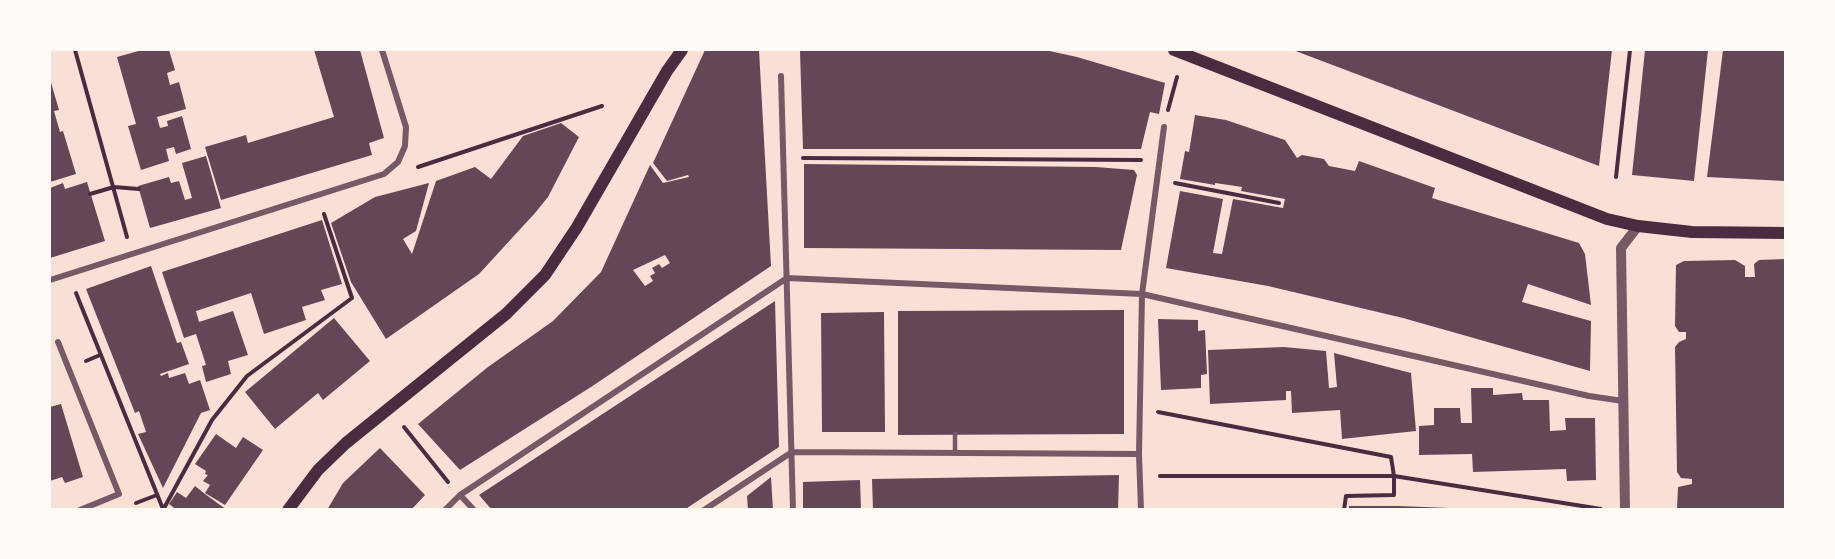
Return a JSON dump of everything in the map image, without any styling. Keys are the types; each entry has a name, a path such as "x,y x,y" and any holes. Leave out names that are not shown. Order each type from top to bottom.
{"main road":[{"path":"288,510 318,470 346,443 506,314 545,275 577,227 664,75 682,50"},
{"path":"1174,50 1607,219 1638,226 1692,232 1785,233"}],"street":[{"path":"50,280 384,174 398,162 402,154 406,127 382,50"},
{"path":"781,76 793,510"},
{"path":"1141,510 1139,454 1142,294 1164,127"},
{"path":"1625,510 1621,248 1638,226"},
{"path":"445,510 460,495 787,278 1142,294 1578,393 1623,401"},
{"path":"58,342 119,494 80,510"},
{"path":"705,510 792,452 1139,454"},
{"path":"460,495 474,510"}],"lane":[{"path":"955,434 955,453"}],"path":[{"path":"75,50 128,242"},
{"path":"1616,177 1630,50"},
{"path":"1164,127 1177,76"},
{"path":"417,168 602,106"},
{"path":"793,158 1160,161"},
{"path":"1157,179 1279,203"},
{"path":"90,194 114,187 139,189"},
{"path":"163,509 212,420 247,376 352,298 321,205"},
{"path":"75,291 163,509"},
{"path":"1151,411 1391,457 1394,495 1346,496 1344,510"},
{"path":"399,421 450,485 455,479"},
{"path":"1140,476 1394,476 1601,509"}],"building":[{"path":"142,50 169,50 175,70 167,73 170,85 179,82 186,109 157,117 160,128 168,126 167,121 182,116 191,149 176,154 174,147 166,149 169,161 141,170 128,126 136,124 117,57"},
{"path":"314,50 360,50 384,138 369,143 372,155 221,200 205,147 246,135 248,143 334,117"},
{"path":"705,50 759,50 771,266 591,387 460,470 418,424 488,367 553,321 601,272 650,165 663,183 689,177 688,175 667,181 653,163","holes":["665,255 670,263 662,268 659,264 652,268 655,273 650,276 653,281 645,286 633,270"]},
{"path":"1045,50 1165,83 1159,114 1150,112 1141,149 803,149 800,51"},
{"path":"1293,50 1612,50 1599,166"},
{"path":"1645,50 1708,50 1694,181 1632,175"},
{"path":"1723,50 1785,50 1785,181 1707,177"},
{"path":"50,79 59,110 54,111 60,132 63,131 76,174 50,182"},
{"path":"1195,115 1226,120 1285,140 1297,158 1302,155 1324,159 1329,166 1355,171 1359,161 1435,188 1432,198 1579,243 1585,254 1591,305 1528,284 1522,302 1591,321 1590,371 1403,318 1268,286 1166,268 1180,191 1223,199 1213,253 1222,254 1233,199 1283,208 1285,199 1241,191 1242,187 1180,179 1185,151 1189,152"},
{"path":"561,123 579,137 548,197 479,274 386,339 351,282 331,223 375,197 429,183 416,231 403,239 412,254 436,181 475,167 491,179 523,136"},
{"path":"206,156 221,208 150,228 138,186 169,177 171,183 179,181 185,200 192,198 182,163"},
{"path":"804,164 1096,167 1134,170 1137,175 1121,250 804,248"},
{"path":"87,182 105,241 50,258 50,188 63,183 65,189"},
{"path":"322,220 342,284 321,290 325,300 302,307 306,320 264,334 251,293 196,311 199,322 233,311 248,355 228,361 231,374 206,382 202,366 206,365 196,334 184,338 162,272"},
{"path":"1785,259 1785,510 1677,510 1678,487 1692,484 1692,479 1681,478 1677,472 1675,347 1686,339 1686,332 1679,332 1675,326 1676,265 1684,261 1735,260 1745,266 1745,277 1755,277 1754,264 1759,260"},
{"path":"151,266 177,343 181,342 189,364 160,374 161,376 168,373 169,378 185,373 189,384 200,380 210,410 201,413 163,488 138,434 146,432 139,411 135,413 86,289"},
{"path":"775,301 779,447 684,510 492,510 479,495"},
{"path":"1124,310 1124,434 898,435 898,311"},
{"path":"884,312 885,432 822,432 821,313"},
{"path":"334,318 370,361 323,400 318,393 275,429 245,392"},
{"path":"1158,319 1198,320 1198,331 1205,330 1207,374 1201,375 1201,388 1161,390"},
{"path":"1284,347 1326,351 1329,388 1337,387 1334,353 1411,373 1416,431 1342,439 1340,410 1292,413 1291,391 1286,391 1286,400 1210,404 1208,350"},
{"path":"1471,388 1493,388 1493,395 1522,393 1523,400 1549,400 1550,431 1566,430 1565,418 1595,418 1596,480 1567,481 1566,469 1473,472 1472,454 1419,455 1419,426 1434,425 1434,408 1460,408 1461,423 1472,423"},
{"path":"61,404 83,477 65,483 62,477 50,481 50,407"},
{"path":"216,434 236,448 243,437 263,450 225,505 205,493 210,485 203,481 208,475 195,464"},
{"path":"380,448 425,495 411,510 327,510 343,483"},
{"path":"1119,475 1118,510 873,510 872,479"},
{"path":"771,477 773,510 748,510 747,496"},
{"path":"860,480 861,510 803,510 803,482"},
{"path":"195,486 227,510 177,510 169,504 177,492 186,498"},
{"path":"1349,506 1450,508 1450,510 1349,510"}]}
